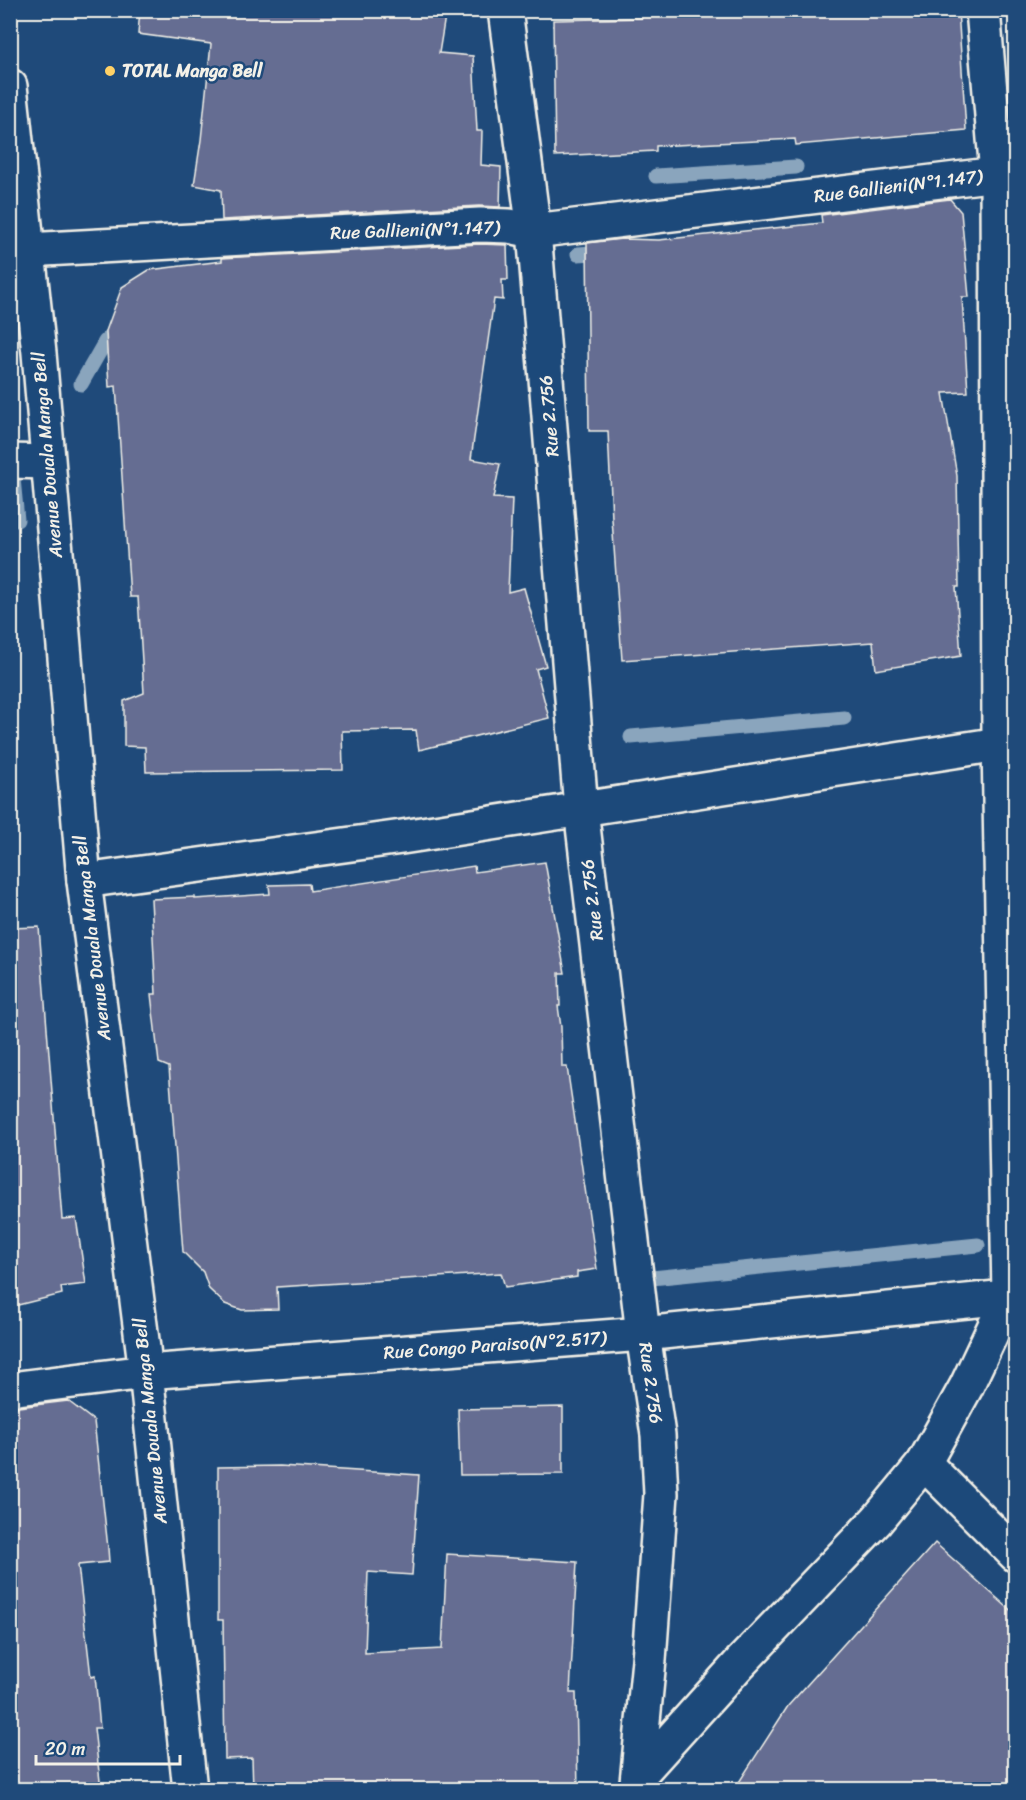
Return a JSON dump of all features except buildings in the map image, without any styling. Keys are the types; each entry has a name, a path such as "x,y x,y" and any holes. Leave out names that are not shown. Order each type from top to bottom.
{"street":[{"name":"Rue 2.756","path":"505,10 534,231 581,809 643,1334 658,1435 661,1494 637,1783"},
{"path":"637,1783 740,1662 877,1520 924,1463 1012,1296 1007,744 1006,174 983,10"},
{"name":"Avenue Douala Manga Bell","path":"10,86 39,353 84,881 146,1372 190,1790"},
{"name":"Rue Gallieni(N°1.147)","path":"27,250 480,225 508,226 534,231 1006,174"},
{"path":"10,461 47,462"},
{"path":"84,881 402,837 1007,744"},
{"name":"Rue Congo Paraiso(N°2.517)","path":"10,1389 146,1372 643,1334 1012,1296"},
{"path":"924,1463 1016,1554"}],"waterway":[{"path":"656,176 796,167"},
{"path":"578,254 607,252"},
{"path":"81,384 105,342 120,326"},
{"path":"11,457 17,520"},
{"path":"631,737 844,718"},
{"path":"652,1278 978,1245"}],"place":[{"name":"TOTAL Manga Bell","path":"110,71"}]}
